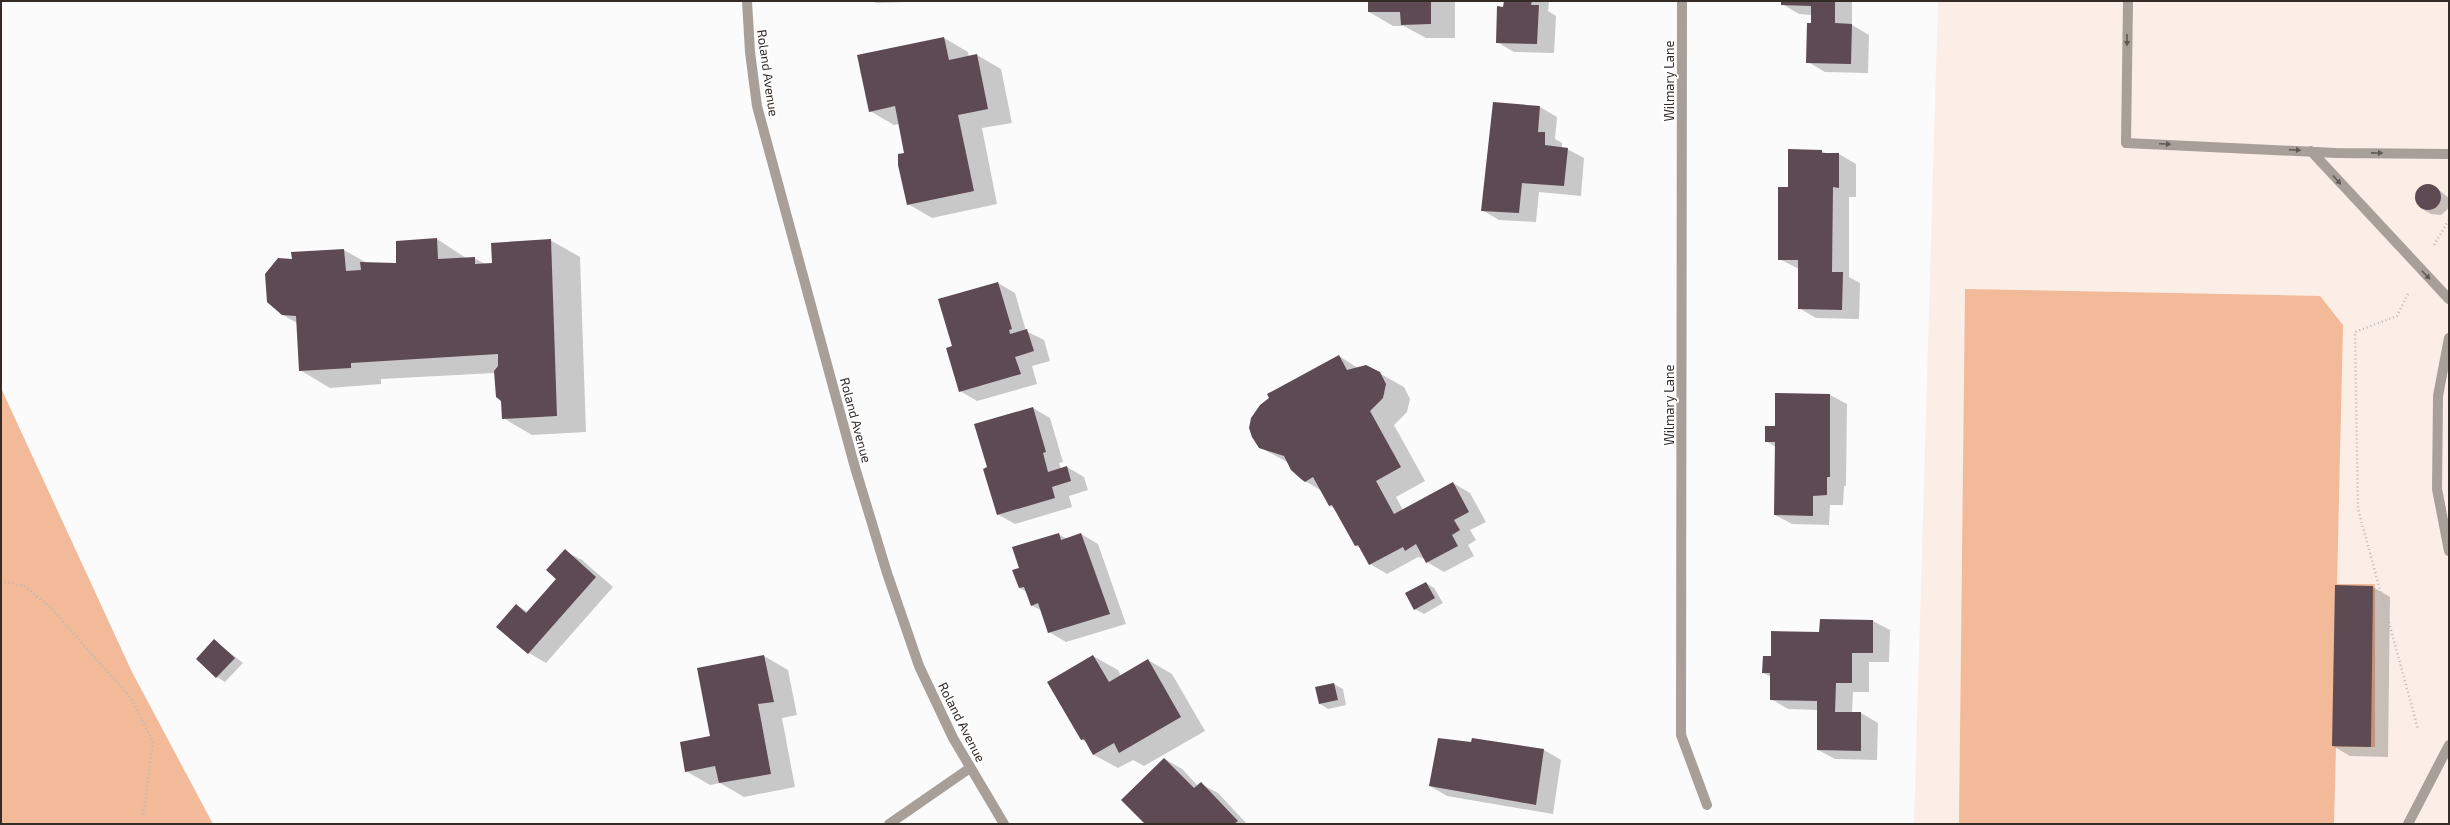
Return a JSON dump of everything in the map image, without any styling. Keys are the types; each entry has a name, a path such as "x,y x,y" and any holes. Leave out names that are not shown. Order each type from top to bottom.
{"street":[{"name":"Roland Avenue","path":"747,1 750,52 757,106 854,464 887,573 919,666 970,768 1004,824"},
{"name":"Wilmary Lane","path":"1682,1 1681,735 1708,805"},
{"path":"2128,1 2126,143 2311,151 2449,154"},
{"path":"2311,151 2449,299"},
{"path":"2449,338 2438,396 2437,481 2449,551"},
{"path":"2408,824 2449,745"},
{"path":"889,824 970,768"}],"path":[{"path":"2418,729 2358,509 2355,332 2397,316 2420,269 2449,220"},
{"path":"1,581 24,586 50,607 131,698 153,742 143,817"}],"shaded area":[{"path":"1938,1 2449,1 2449,824 1914,824"},
{"path":"1965,289 2320,296 2343,325 2337,584 2375,584 2375,747 2336,747 2334,824 1959,824"},
{"path":"1,388 132,672 213,824 1,824"}],"building":[{"path":"1368,1 1431,1 1431,24 1401,25 1400,12 1368,12"},
{"path":"1504,1 1532,1 1531,5 1539,5 1537,44 1496,43 1497,6 1503,7"},
{"path":"1781,1 1835,1 1835,23 1852,24 1851,64 1806,63 1807,23 1811,23 1811,6 1781,5"},
{"path":"944,37 949,60 977,54 988,109 958,115 974,191 907,205 898,165 898,154 904,153 895,106 869,112 857,55"},
{"path":"1493,102 1540,106 1538,132 1545,132 1545,145 1568,148 1564,186 1522,183 1519,213 1481,211"},
{"path":"1788,149 1822,150 1822,153 1839,153 1839,188 1833,187 1832,272 1843,272 1842,310 1798,309 1798,260 1778,260 1778,187 1788,187"},
{"path":"2428,184 2437,188 2441,197 2437,206 2428,210 2419,206 2415,197 2419,188"},
{"path":"437,238 438,259 475,257 475,264 492,263 491,243 551,239 557,416 502,419 501,401 496,397 494,371 498,366 498,354 351,363 351,368 299,371 296,316 282,315 267,302 265,274 278,258 292,259 291,252 344,249 346,271 361,270 360,262 396,263 396,241"},
{"path":"998,282 1012,329 1009,330 1010,334 1027,329 1034,351 1015,357 1021,374 959,392 946,348 952,346 938,299"},
{"path":"1339,355 1347,370 1366,365 1380,372 1386,384 1383,398 1370,411 1401,467 1376,481 1394,514 1453,482 1469,512 1454,520 1460,530 1452,535 1458,546 1426,563 1416,544 1405,551 1403,547 1369,565 1358,545 1355,546 1332,505 1329,506 1313,477 1305,482 1291,470 1284,456 1259,448 1252,437 1249,428 1251,418 1260,405 1269,398 1267,394"},
{"path":"1775,393 1830,394 1830,477 1827,477 1827,495 1813,496 1813,516 1774,515 1775,442 1765,442 1765,426 1775,426"},
{"path":"1033,407 1046,452 1043,453 1048,472 1067,466 1071,481 1052,487 1055,498 997,515 983,469 987,467 974,424"},
{"path":"1059,533 1061,540 1081,533 1110,614 1048,633 1038,603 1031,606 1024,587 1019,588 1012,570 1019,568 1012,547"},
{"path":"565,549 596,577 528,654 496,627 516,604 526,613 556,579 546,570"},
{"path":"1426,582 1435,598 1414,610 1405,593"},
{"path":"2335,585 2373,586 2371,747 2332,746"},
{"path":"1820,619 1873,620 1873,653 1852,653 1852,683 1836,683 1835,712 1861,712 1861,751 1817,750 1817,701 1770,700 1770,673 1762,673 1763,656 1771,656 1771,631 1819,632"},
{"path":"214,639 235,658 216,678 196,659"},
{"path":"764,655 774,702 758,704 771,774 719,783 715,766 685,772 680,742 710,736 697,668"},
{"path":"1093,655 1109,682 1148,659 1181,717 1119,753 1114,743 1093,755 1084,739 1081,740 1047,682"},
{"path":"1334,683 1338,700 1319,704 1315,687"},
{"path":"1438,738 1471,742 1472,738 1544,749 1536,805 1429,786"},
{"path":"1164,758 1194,788 1201,782 1238,821 1234,824 1145,824 1121,800"}]}
